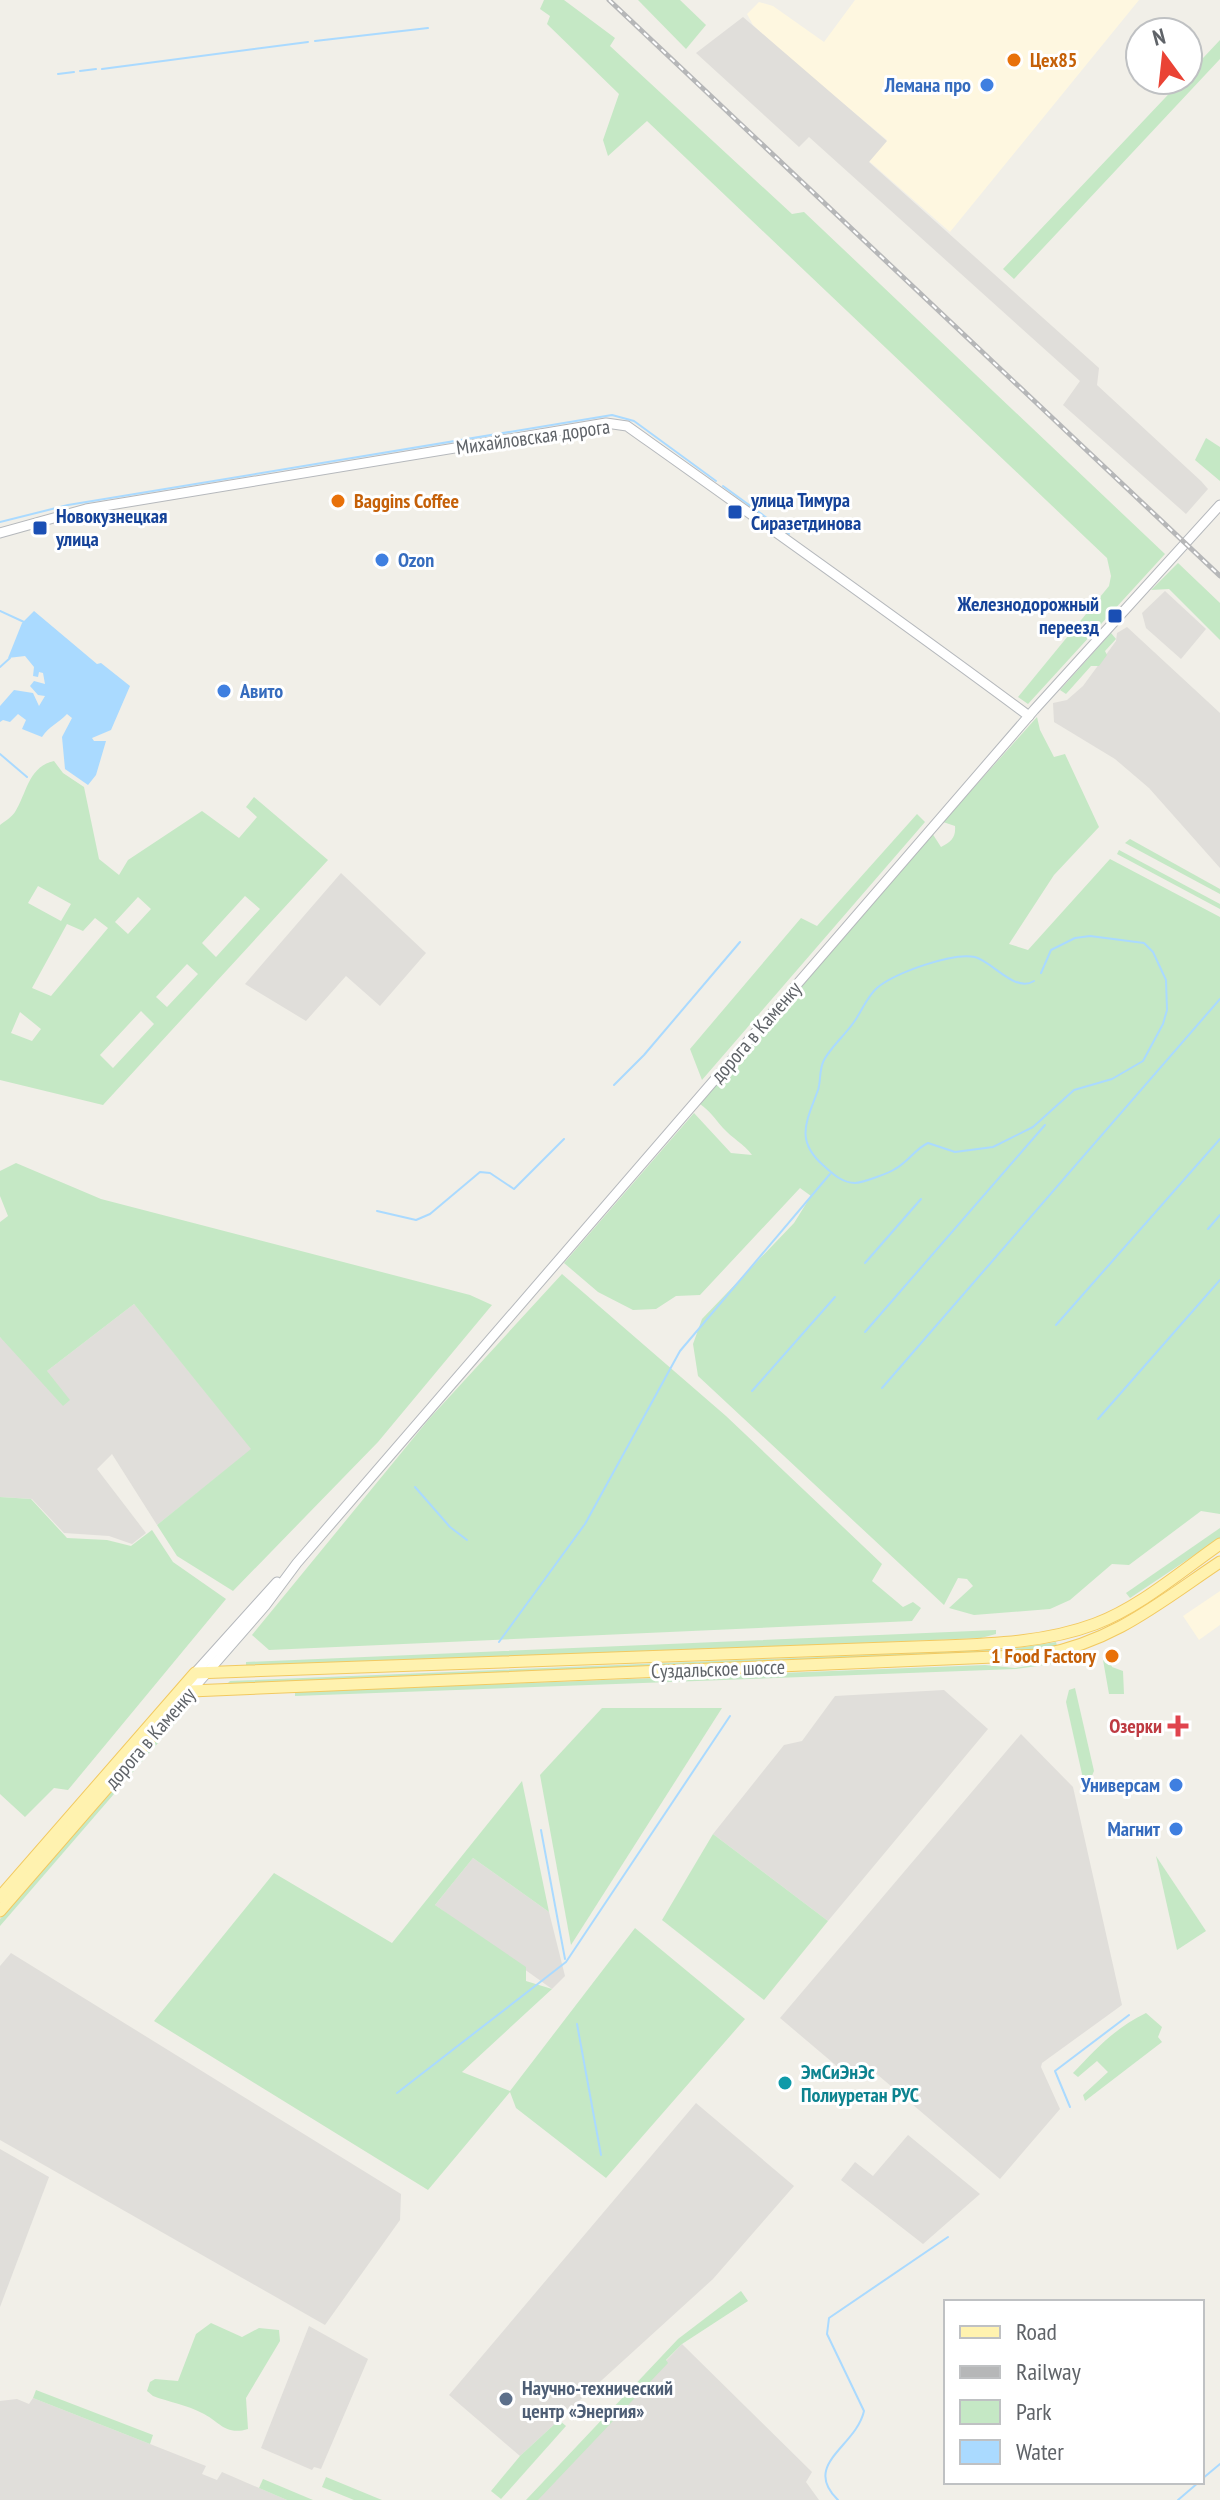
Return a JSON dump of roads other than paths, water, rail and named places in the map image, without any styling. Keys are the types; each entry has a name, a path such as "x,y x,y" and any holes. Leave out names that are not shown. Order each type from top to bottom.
{"main road":[{"name":"Суздальское шоссе","path":"196,1680 1026,1640 1065,1633 1117,1614 1220,1544"},
{"name":"Суздальское шоссе","path":"196,1680 1041,1655 1077,1647 1108,1635 1153,1609 1220,1562"},
{"name":"дорога в Каменку","path":"0,1897 196,1680"},
{"name":"дорога в Каменку","path":"0,1911 196,1680"}],"street":[{"name":"Михайловская дорога","path":"0,533 86,509 606,423 616,424 627,426 1029,716"},
{"name":"дорога в Каменку","path":"196,1680 265,1606 297,1563 1029,716 1220,505"}],"water":[{"path":"34,611 97,664 101,663 130,686 111,730 92,738 94,741 106,741 96,775 88,785 65,769 62,737 72,718 67,714 42,737 22,729 26,720 18,714 10,722 0,722 0,706 14,690 33,693 39,706 45,696 38,695 30,686 34,681 45,684 43,673 33,676 34,667 25,656 8,658 22,623"}],"waterway":[{"path":"315,41 428,28"},
{"path":"102,69 308,42"},
{"path":"80,71 96,69"},
{"path":"58,74 74,72"},
{"path":"0,522 68,505 612,415 634,421 716,481"},
{"path":"723,486 789,534"},
{"path":"0,611 24,622"},
{"path":"0,667 10,658"},
{"path":"0,754 27,777"},
{"path":"1034,981 1019,983 982,960 965,956 925,965 878,987 822,1064 806,1130 806,1139 815,1157 838,1177 855,1183 892,1171 928,1143 955,1152 993,1147 1033,1127 1074,1090 1112,1079 1143,1061 1167,1010 1166,980 1153,952 1144,943 1090,936 1075,938 1051,950 1041,973"},
{"path":"614,1085 644,1055 740,942"},
{"path":"882,1388 1220,999"},
{"path":"865,1332 1045,1125"},
{"path":"377,1211 416,1220 430,1214 480,1172 490,1173 514,1189 564,1139"},
{"path":"1056,1325 1220,1139"},
{"path":"499,1642 585,1524 680,1351 830,1174"},
{"path":"865,1263 921,1199"},
{"path":"1208,1229 1220,1215"},
{"path":"1098,1419 1220,1280"},
{"path":"752,1391 835,1297"},
{"path":"415,1487 450,1527 467,1540"},
{"path":"397,2093 566,1962 730,1716"},
{"path":"541,1830 565,1959"},
{"path":"1070,2107 1055,2071 1129,2015"},
{"path":"577,2024 601,2155"},
{"path":"838,2500 828,2487 825,2476 828,2466 859,2424 864,2411 827,2334 829,2318 948,2237"},
{"path":"1204,2477 1220,2464"},
{"path":"1178,2500 1197,2484"}],"railway":[{"path":"609,0 1220,576"}],"place":[{"name":"Цех85","path":"1014,60"},
{"name":"Лемана про","path":"987,85"},
{"name":"Baggins Coffee","path":"338,501"},
{"name":"улица Тимура Сиразетдинова","path":"735,512"},
{"name":"Новокузнецкая улица","path":"40,528"},
{"name":"Ozon","path":"382,560"},
{"name":"Железнодорожный переезд","path":"1115,616"},
{"name":"Авито","path":"224,691"},
{"name":"1 Food Factory","path":"1112,1656"},
{"name":"Озерки","path":"1178,1726"},
{"name":"Универсам","path":"1176,1785"},
{"name":"Магнит","path":"1176,1829"},
{"name":"ЭмСиЭнЭс Полиуретан РУС","path":"785,2083"},
{"name":"Научно-технический центр «Энергия»","path":"506,2399"}]}
